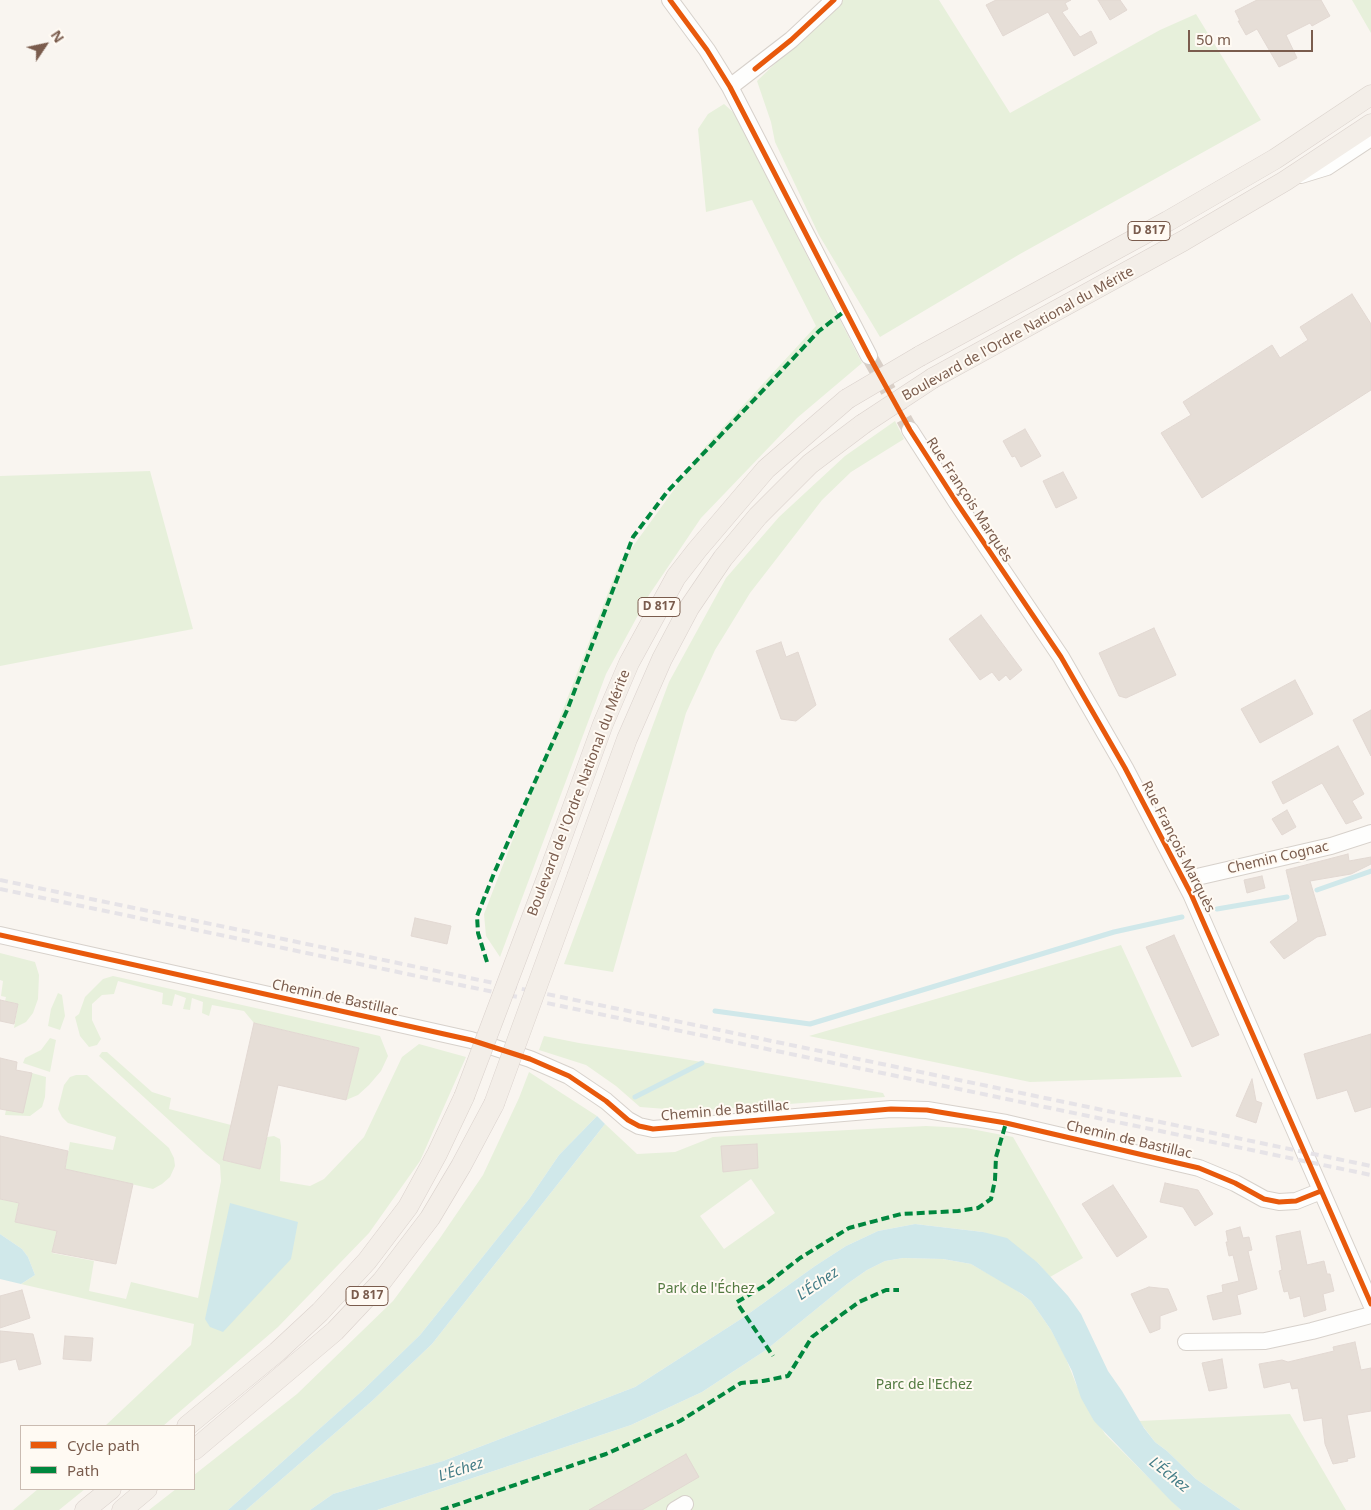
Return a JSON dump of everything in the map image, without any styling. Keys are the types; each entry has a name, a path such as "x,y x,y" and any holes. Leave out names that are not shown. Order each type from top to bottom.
{"main road":[{"name":"Boulevard de l'Ordre National du Mérite","path":"188,1425 277,1352 320,1312 367,1261 408,1207 437,1154 464,1097 610,706 630,662 676,577 702,543 766,469 847,399 920,356 1168,221 1275,159 1371,95"},
{"name":"Boulevard de l'Ordre National du Mérite","path":"195,1449 335,1331 382,1281 430,1218 461,1166 494,1104 627,739 662,659 689,608 723,558 758,516 810,464 863,424 933,378 1183,241 1285,181 1371,124"},
{"path":"85,1510 110,1490"},
{"path":"122,1510 146,1490"}],"street":[{"path":"670,0 707,50 730,87 869,356"},
{"path":"730,87 791,40 834,0"},
{"path":"1285,181 1327,167 1371,138"},
{"name":"Rue François Marquès","path":"910,430 1060,657 1125,768 1185,882 1371,1304"},
{"name":"Chemin Cognac","path":"1185,882 1197,877 1331,846 1371,833"},
{"name":"Chemin de Bastillac","path":"0,935 480,1043 530,1059 569,1076 606,1101 628,1120 639,1126 653,1129 890,1109 927,1110 1006,1123 1199,1168 1235,1183 1264,1199 1278,1202 1296,1201 1321,1191"},
{"path":"1186,1342 1265,1341 1371,1315"}],"green space":[{"path":"841,0 939,0 1010,113 1160,30 1196,14 1261,120 1020,254 880,337 819,235 775,142 771,122 757,81"},
{"path":"1352,0 1371,0 1371,33"},
{"path":"724,104 734,113 862,363 797,418 701,518 649,595 606,674 500,957 486,936 484,914 618,567 704,448 816,326 752,200 706,212 698,129 708,114"},
{"path":"895,421 904,439 851,472 822,500 750,593 715,650 686,713 613,972 564,964 669,682 726,578 779,517 845,456"},
{"path":"150,471 193,629 0,666 0,476"},
{"path":"1121,945 1182,1077 1030,1082 809,1036"},
{"path":"0,953 35,962 39,975 38,999 33,1013 26,1022 14,1028 18,1004 5,1001 6,997 1,996 3,981 0,980"},
{"path":"113,976 380,1036 388,1056 381,1071 369,1085 358,1095 346,1100 359,1048 254,1023 244,1011 212,1005 209,1016 202,1013 203,1002 192,998 190,1010 183,1009 186,998 175,994 172,1006 162,1004 163,993 118,981 114,994 102,995 92,1004 92,1020 101,1039 97,1045 89,1047 80,1036 75,1017 79,1014 85,997 103,979"},
{"path":"58,993 62,995 65,1016 60,1030 48,1026 51,1009"},
{"path":"544,1036 883,1093 885,1097 692,1111 640,1107 616,1086 586,1065 539,1050"},
{"path":"50,1038 56,1040 50,1072 23,1063 25,1058 41,1050"},
{"path":"419,1044 466,1057 420,1161 369,1233 278,1327 164,1425 106,1425 191,1345 194,1324 21,1284 35,1275 28,1257 22,1249 0,1234 0,1199 19,1203 15,1222 57,1231 52,1253 94,1261 89,1291 126,1299 131,1282 198,1298 221,1181 220,1165 99,1056 102,1052 107,1052 152,1092 171,1098 169,1109 231,1125 224,1160 260,1169 267,1137 274,1136 280,1139 280,1181 310,1186 324,1179 364,1137 402,1057"},
{"path":"529,1072 597,1116 559,1155 529,1199 420,1335 362,1391 228,1510 149,1510 175,1490 195,1490 195,1474 297,1394 393,1301 440,1238 483,1175"},
{"path":"32,1073 46,1077 45,1097 42,1107 30,1116 5,1115 6,1110"},
{"path":"87,1075 169,1148 174,1158 175,1166 170,1177 162,1184 153,1189 65,1169 70,1142 113,1150 116,1137 68,1123 62,1117 58,1109 64,1085 70,1077"},
{"name":"Park de l'Échez","path":"605,1124 637,1154 675,1152 713,1137 926,1126 966,1128 1013,1137 1083,1258 1050,1277 1038,1263 983,1232 915,1224 878,1231 846,1246 744,1317 635,1387 443,1461 333,1494 310,1510 246,1510 372,1401 432,1344","holes":["751,1179 775,1213 724,1249 700,1216"]},
{"name":"Parc de l'Echez","path":"903,1258 943,1259 971,1264 1012,1287 1031,1301 1051,1330 1065,1356 1076,1384 1105,1434 1181,1510 377,1510 631,1425 702,1392 766,1350 867,1270 885,1261"},
{"path":"1290,1414 1346,1510 1241,1510 1196,1479 1155,1442 1139,1421"},
{"path":"37,1490 84,1490 59,1510 13,1510"}],"water":[{"path":"597,1116 605,1124 432,1344 372,1401 246,1510 228,1510 362,1391 420,1335 529,1199 559,1155"},
{"path":"230,1203 298,1222 291,1259 223,1332 210,1327 205,1319"},
{"name":"L'Échez","path":"915,1224 983,1232 1007,1238 1038,1263 1068,1296 1081,1314 1108,1371 1155,1442 1196,1479 1241,1510 1181,1510 1171,1501 1094,1421 1081,1398 1072,1371 1051,1330 1031,1301 1022,1294 971,1264 943,1259 903,1258 885,1261 867,1270 766,1350 702,1392 631,1425 377,1510 310,1510 333,1494 443,1461 635,1387 744,1317 846,1246 878,1231"},
{"path":"0,1234 22,1249 28,1257 35,1275 21,1284 0,1279"}],"building":[{"path":"996,0 1071,0 1065,3 1068,9 1062,12 1080,37 1091,31 1097,43 1074,56 1048,12 1003,36 986,5"},
{"path":"1098,0 1120,0 1127,10 1110,20"},
{"path":"1257,0 1321,0 1330,16 1312,26 1310,23 1286,35 1297,58 1279,67 1257,29 1246,35 1238,21 1240,21 1235,11"},
{"path":"1352,294 1371,324 1371,390 1202,498 1161,433 1191,415 1183,402 1272,345 1280,358 1308,340 1300,327"},
{"path":"1025,429 1041,456 1021,467 1015,456 1012,457 1003,441"},
{"path":"1063,472 1077,498 1056,508 1043,481"},
{"path":"981,615 1022,670 1010,680 1006,675 999,681 992,672 980,680 949,639"},
{"path":"1154,628 1176,675 1126,698 1119,696 1099,653"},
{"path":"781,642 786,657 798,652 816,705 796,721 781,719 756,651"},
{"path":"1295,680 1313,714 1260,743 1241,709"},
{"path":"1371,710 1371,756 1353,720"},
{"path":"1338,746 1364,794 1352,801 1362,818 1346,824 1322,783 1283,804 1272,782"},
{"path":"1287,810 1296,827 1282,835 1272,819"},
{"path":"1348,854 1349,861 1371,857 1371,864 1351,874 1310,881 1326,935 1317,937 1284,959 1270,942 1298,921 1286,870"},
{"path":"1262,876 1265,888 1247,893 1244,880"},
{"path":"415,918 451,926 447,944 411,936"},
{"path":"1174,935 1219,1035 1192,1047 1146,947"},
{"path":"0,1000 18,1004 14,1024 0,1021"},
{"path":"254,1023 359,1048 346,1100 278,1085 260,1169 223,1160"},
{"path":"1371,1034 1371,1107 1355,1112 1347,1090 1317,1099 1304,1054"},
{"path":"0,1058 17,1062 16,1070 32,1073 23,1113 0,1109"},
{"path":"1252,1079 1256,1101 1262,1103 1256,1123 1236,1116"},
{"path":"0,1136 68,1151 65,1169 133,1184 116,1264 52,1252 57,1231 15,1222 19,1203 0,1199"},
{"path":"757,1144 758,1168 723,1172 721,1146"},
{"path":"1165,1183 1198,1190 1213,1214 1195,1226 1183,1207 1160,1202"},
{"path":"1113,1185 1147,1237 1117,1257 1082,1204"},
{"path":"1240,1227 1243,1238 1249,1237 1252,1250 1248,1251 1257,1289 1237,1295 1241,1314 1213,1320 1207,1296 1223,1292 1222,1285 1239,1281 1233,1255 1229,1256 1226,1231"},
{"path":"1300,1231 1307,1265 1324,1261 1327,1274 1330,1274 1334,1291 1323,1294 1326,1310 1304,1317 1300,1296 1290,1299 1288,1291 1284,1292 1279,1271 1282,1270 1276,1236"},
{"path":"1149,1287 1168,1289 1177,1310 1160,1316 1160,1329 1150,1333 1131,1294"},
{"path":"22,1290 30,1318 0,1328 0,1296"},
{"path":"0,1331 33,1334 41,1364 19,1370 16,1359 0,1363"},
{"path":"65,1336 93,1338 91,1361 63,1359"},
{"path":"1355,1342 1361,1370 1371,1368 1371,1411 1347,1415 1355,1457 1347,1459 1348,1461 1333,1464 1325,1444 1322,1418 1304,1421 1298,1388 1292,1389 1290,1382 1264,1388 1259,1364 1282,1360 1288,1362 1334,1351 1333,1347"},
{"path":"1222,1359 1227,1388 1209,1391 1202,1363"},
{"path":"686,1454 699,1477 642,1510 589,1510"}],"waterway":[{"path":"1317,890 1371,871"},
{"path":"1217,909 1287,897"},
{"path":"715,1011 810,1024 1114,932 1182,917"},
{"path":"635,1097 702,1063"}],"tunnel":[{"path":"869,356 910,430"}],"railway":[{"path":"0,880 1371,1166"},
{"path":"0,889 1371,1175"}],"marked path":[{"path":"487,962 478,933 477,916 495,871 568,708 633,537 667,492 819,331 846,310"},
{"path":"737,1302 764,1286 800,1258 849,1228 901,1214 978,1208 991,1199 995,1180 996,1157 1006,1123"},
{"path":"441,1510 606,1454 680,1421 741,1383 788,1376 812,1337 859,1302 886,1290 899,1290"},
{"path":"739,1306 773,1356"}],"cycle path":[{"path":"670,0 707,50 730,87 869,356 910,430 1061,657 1125,768 1191,894 1371,1304"},
{"path":"755,69 791,40 834,0"},
{"path":"0,935 471,1040 530,1059 569,1076 606,1101 628,1120 639,1126 653,1129 891,1109 927,1110 1006,1123 1199,1168 1235,1183 1264,1199 1279,1202 1296,1201 1321,1191"}]}
